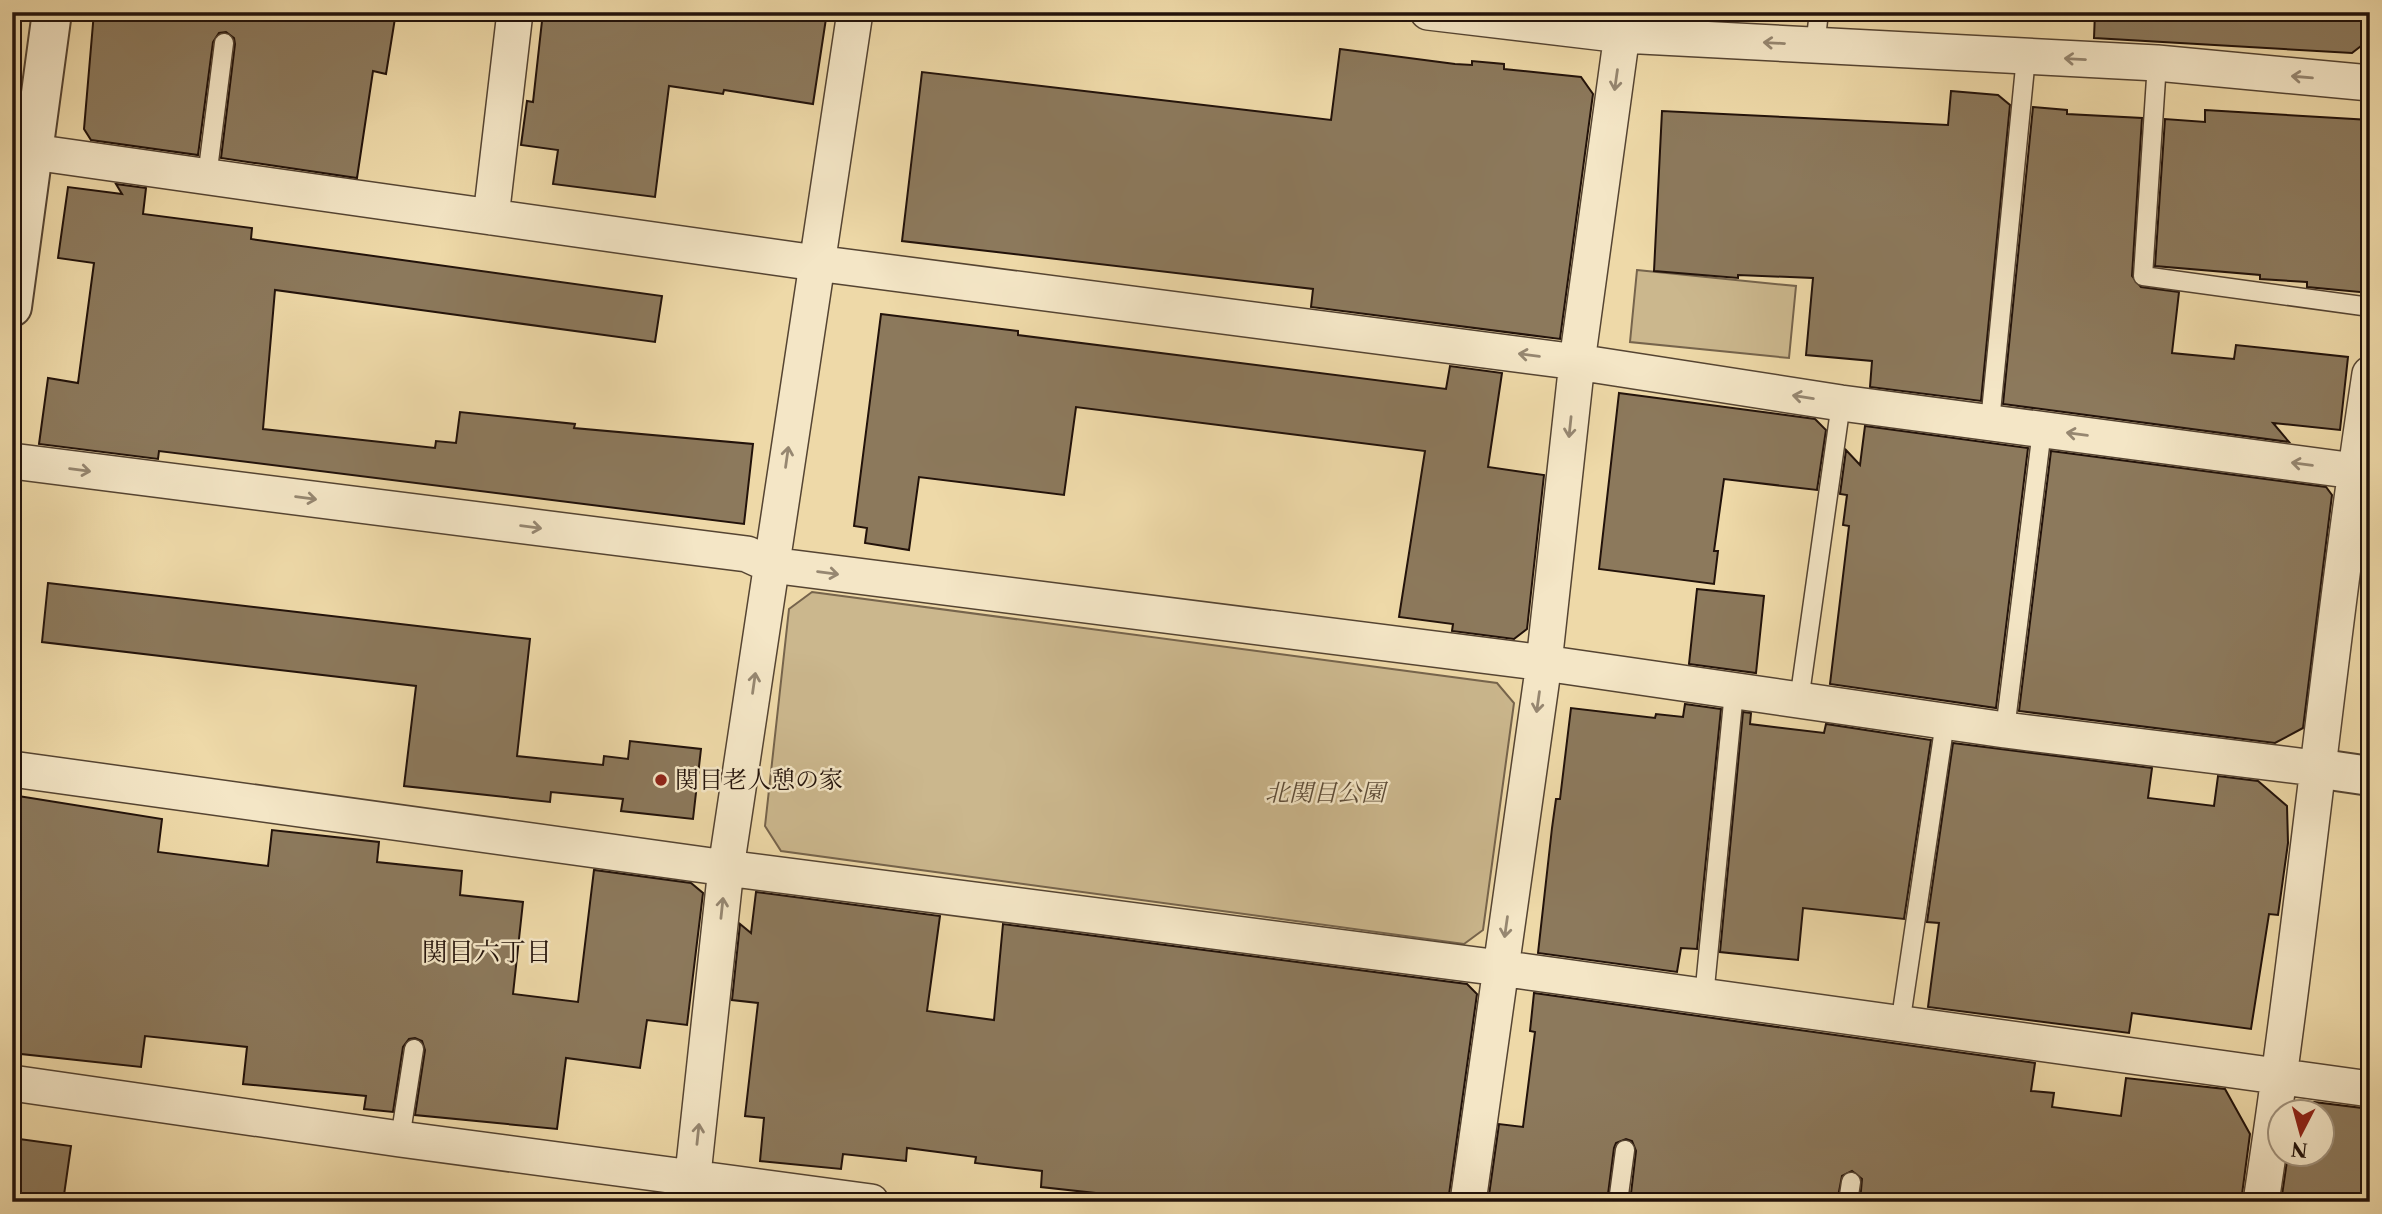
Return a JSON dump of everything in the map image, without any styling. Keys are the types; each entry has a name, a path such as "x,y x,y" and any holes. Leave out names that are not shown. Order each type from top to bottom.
{"street":[{"path":"12,307 52,12"},
{"path":"491,217 514,12"},
{"path":"691,1189 726,868 855,12"},
{"path":"1428,12 1623,24 1817,29 2026,57 2157,63 2370,83"},
{"path":"1468,1202 1544,663 1577,362 1623,24"},
{"path":"33,152 816,263 1577,362 1841,403 2362,472"},
{"path":"2261,1202 2280,1078 2315,768 2362,472 2370,374"},
{"path":"12,461 747,554 771,565 1544,663 1945,722 2370,776"},
{"path":"12,769 726,868 1500,968 2370,1089"},
{"path":"12,1083 400,1139 691,1189 871,1202"}],"lane":[{"path":"206,177 224,43"},
{"path":"1990,422 2026,57"},
{"path":"2157,63 2143,276 2370,307"},
{"path":"1799,701 1841,403"},
{"path":"2004,730 2042,430"},
{"path":"1704,997 1734,692"},
{"path":"1900,1025 1945,722"},
{"path":"400,1139 414,1049"},
{"path":"1618,1202 1625,1150"},
{"path":"1848,1202 1851,1182"}],"green space":[{"path":"1637,270 1796,286 1789,358 1630,342"},
{"name":"北関目公園","path":"812,592 1497,683 1514,703 1483,930 1464,944 781,851 765,826 789,609"}],"building":[{"path":"94,12 396,12 386,74 373,71 357,178 221,158 235,44 234,38 226,32 219,33 213,42 198,155 91,140 84,129"},
{"path":"543,12 827,12 813,104 724,90 723,94 669,86 655,197 553,184 558,150 521,145 527,101 533,102"},
{"path":"2095,12 2370,12 2370,39 2352,53 2094,38"},
{"path":"1340,49 1455,64 1472,65 1472,61 1504,64 1504,69 1581,77 1593,94 1560,339 1311,307 1313,289 902,241 922,72 1331,120"},
{"path":"1951,91 1998,95 2010,105 1981,401 1870,387 1872,361 1806,355 1813,278 1738,275 1738,278 1654,271 1662,111 1948,125"},
{"path":"2033,107 2067,110 2067,114 2142,118 2132,276 2141,287 2179,292 2172,353 2234,359 2236,345 2348,357 2340,430 2273,423 2289,442 2003,404"},
{"path":"2205,110 2370,120 2370,293 2307,287 2307,282 2260,279 2260,275 2155,266 2165,119 2205,122"},
{"path":"116,184 146,188 143,214 252,228 251,239 662,296 655,342 275,290 263,429 435,448 436,441 456,443 460,412 575,424 574,428 753,444 744,524 159,451 158,459 39,444 48,378 78,383 94,263 58,258 68,187 122,194"},
{"path":"881,314 1018,331 1018,335 1446,389 1450,366 1502,373 1488,467 1544,475 1527,629 1514,639 1452,631 1453,624 1399,617 1425,451 1076,407 1064,495 919,477 909,550 865,543 867,528 854,526"},
{"path":"1619,393 1815,419 1826,430 1817,490 1724,479 1714,551 1718,551 1714,584 1599,569"},
{"path":"1865,426 2028,448 1996,708 1830,684 1849,526 1843,525 1847,495 1840,494 1846,450 1860,465"},
{"path":"2051,451 2326,487 2332,495 2303,728 2275,743 2019,711"},
{"path":"48,583 530,639 517,756 603,765 604,756 628,759 630,741 701,749 693,819 621,811 623,799 551,792 550,802 404,786 416,686 42,642"},
{"path":"1697,589 1764,596 1756,673 1689,664"},
{"path":"1685,704 1721,709 1697,949 1681,948 1677,972 1538,953 1552,828 1556,799 1560,799 1571,708 1655,718 1656,714 1683,717"},
{"path":"1743,712 1751,713 1750,724 1824,733 1826,724 1931,740 1904,919 1803,908 1798,960 1720,952"},
{"path":"1953,743 2152,768 2148,798 2214,806 2218,776 2258,781 2287,806 2288,843 2278,915 2269,914 2251,1029 2132,1013 2129,1033 1928,1007 1939,923 1927,922"},
{"path":"12,795 162,819 158,852 268,866 272,830 379,842 377,862 462,871 460,895 523,902 513,994 578,1002 594,870 691,883 703,893 687,1025 647,1020 640,1068 566,1058 557,1129 415,1115 425,1050 422,1041 415,1038 409,1039 403,1047 393,1112 364,1109 366,1096 243,1084 247,1047 145,1036 141,1067 12,1053"},
{"path":"756,892 940,916 927,1011 994,1020 1003,924 1467,984 1477,994 1448,1202 1137,1202 1095,1197 1095,1193 1041,1187 1042,1171 975,1163 976,1157 907,1148 906,1161 843,1154 841,1169 760,1161 764,1118 745,1116 758,1003 732,1000 740,924 751,933"},
{"path":"1534,993 2035,1063 2031,1091 2054,1093 2052,1107 2121,1116 2126,1078 2225,1089 2250,1134 2241,1202 1860,1202 1862,1179 1852,1171 1842,1176 1837,1202 1630,1202 1636,1151 1632,1141 1626,1139 1616,1143 1614,1148 1607,1202 1488,1202 1499,1124 1523,1127 1535,1032 1530,1031"},
{"path":"2336,1105 2370,1109 2370,1202 2281,1202 2286,1168 2336,1168"},
{"path":"12,1138 71,1146 63,1202 12,1202"}],"place":[{"name":"関目老人憩の家","path":"661,780"}],"district":[{"name":"関目六丁目","path":"487,952"}]}
